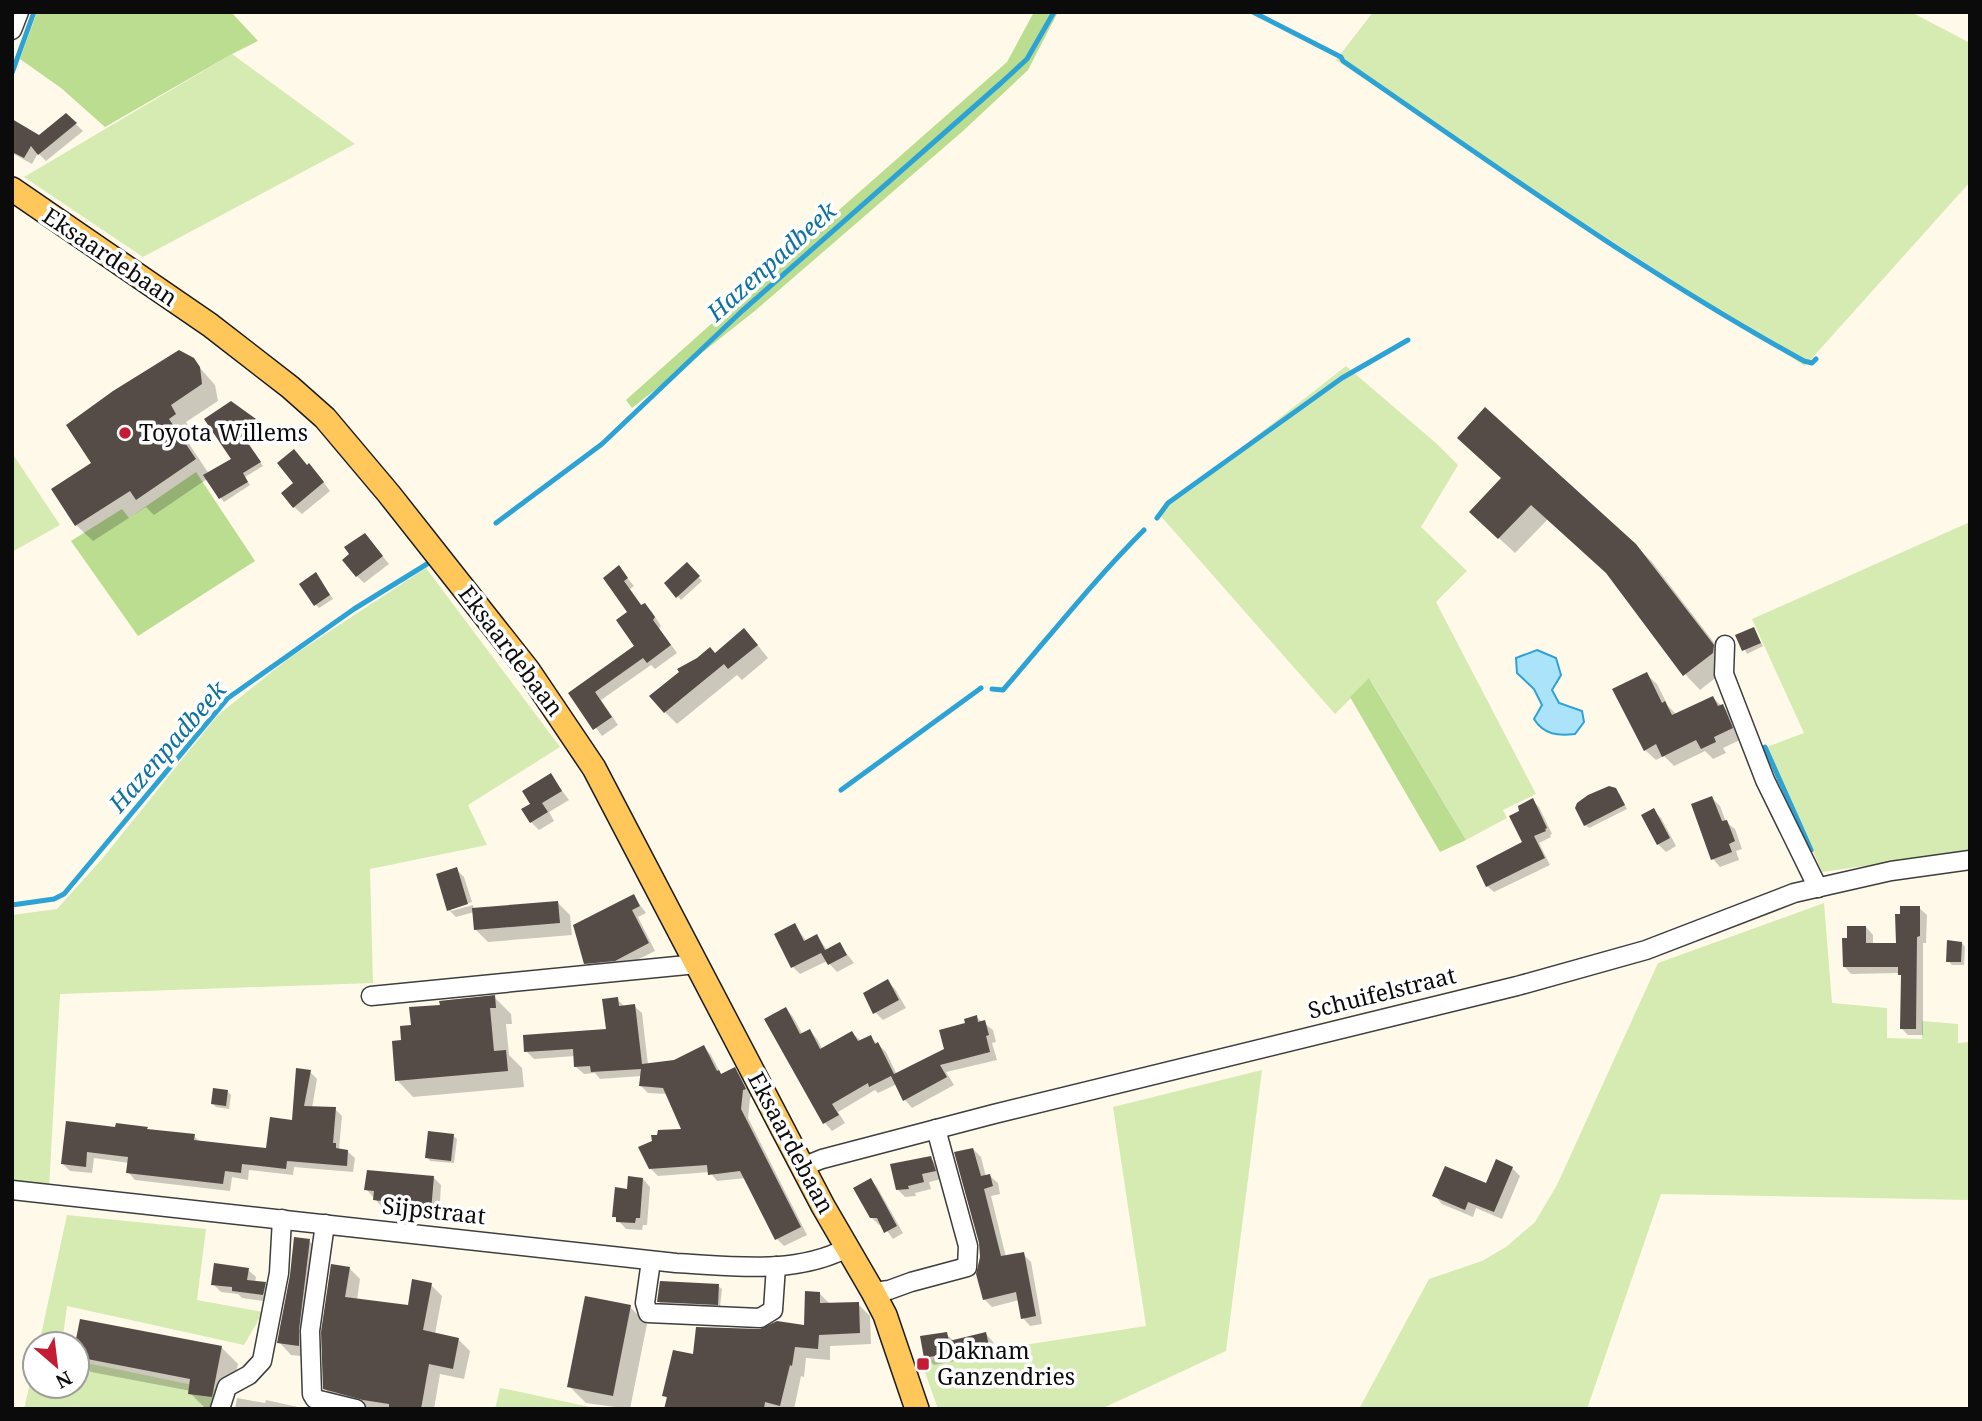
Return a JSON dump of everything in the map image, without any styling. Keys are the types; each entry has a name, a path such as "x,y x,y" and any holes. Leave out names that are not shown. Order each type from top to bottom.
{"main road":[{"name":"Eksaardebaan","path":"12,189 249,354 325,418 508,643 562,717 594,768 803,1167 873,1293 884,1315 917,1409"}],"street":[{"path":"12,30 19,12"},
{"path":"1725,645 1724,674 1765,780 1818,888"},
{"name":"Schuifelstraat","path":"803,1167 822,1159 936,1129 1527,983 1646,950 1794,893 1891,871 1970,860"},
{"path":"371,996 697,964"},
{"path":"873,1293 967,1267 968,1246 936,1129"},
{"name":"Sijpstraat","path":"12,1191 651,1261 760,1268 817,1261 847,1248"},
{"path":"220,1409 227,1387 249,1375 262,1361 279,1273 282,1219"},
{"path":"325,1224 310,1331 312,1394 315,1399 355,1409"},
{"path":"651,1261 645,1303 648,1313 760,1318 773,1310 776,1266"}],"green space":[{"path":"37,12 231,12 258,41 105,127 61,88 20,59"},
{"path":"1034,12 1058,12 1028,70 963,131 756,310 632,408 626,400 1007,62"},
{"path":"1373,12 1911,12 1970,43 1970,182 1805,366 1336,60"},
{"path":"232,54 355,144 143,257 24,177"},
{"path":"1346,366 1458,465 1421,527 1467,571 1436,602 1536,794 1503,810 1507,818 1466,840 1370,679 1335,714 1158,513"},
{"path":"12,453 60,525 12,552"},
{"path":"196,472 255,561 138,636 71,541 122,509 129,518"},
{"path":"1970,522 1970,851 1822,872 1767,747 1804,733 1752,619"},
{"path":"426,568 560,747 468,805 487,845 370,869 373,983 60,994 49,1188 12,1183 12,915 57,909 102,859 217,716 289,658"},
{"path":"1369,678 1466,840 1440,852 1350,697"},
{"path":"1824,903 1832,1003 1887,1008 1887,1038 1922,1039 1922,1021 1958,1024 1958,1043 1970,1042 1970,1200 1661,1194 1587,1409 1359,1409 1429,1279 1482,1261 1506,1247 1535,1222 1557,1185 1658,963"},
{"path":"1262,1070 1226,1351 1101,1409 938,1409 921,1361 1146,1326 1113,1107"},
{"path":"67,1215 206,1229 197,1300 263,1312 244,1345 67,1306 64,1330 42,1330"},
{"path":"91,1364 217,1390 210,1409 24,1409 26,1400 91,1400"},
{"path":"500,1388 511,1390 599,1409 495,1409"}],"water":[{"path":"1537,650 1556,658 1561,675 1552,690 1559,703 1582,711 1584,722 1575,734 1552,733 1542,728 1534,719 1542,705 1534,689 1517,673 1516,658"}],"building":[{"path":"66,113 77,123 38,155 31,146 24,158 12,152 12,119 39,135"},
{"name":"Toyota Willems","path":"179,350 194,358 200,367 202,384 171,405 176,414 169,419 196,459 136,500 130,491 75,526 51,489 91,463 66,425 113,391"},
{"path":"231,401 256,419 239,430 261,462 243,473 248,482 219,499 203,475 231,459 204,419"},
{"path":"1485,407 1636,544 1714,645 1713,653 1683,676 1606,573 1531,505 1498,539 1469,512 1501,478 1457,438"},
{"path":"294,449 324,482 293,508 281,493 293,483 277,463"},
{"path":"365,533 383,556 356,577 342,560 349,554 344,547"},
{"path":"687,562 700,576 676,598 664,583"},
{"path":"619,565 628,578 624,581 641,605 645,603 655,617 653,620 671,645 647,663 643,658 595,692 612,717 593,730 568,693 634,646 616,620 627,612 603,578"},
{"path":"316,572 330,595 314,606 299,584"},
{"path":"1754,627 1761,643 1742,651 1735,635"},
{"path":"744,628 758,645 728,669 724,664 664,713 649,696 679,672 677,669 710,647 715,653"},
{"path":"1647,672 1662,703 1665,701 1672,715 1713,696 1718,706 1723,704 1733,728 1714,737 1716,742 1701,749 1696,740 1662,757 1656,744 1644,751 1612,689"},
{"path":"551,773 562,791 542,803 548,812 530,823 521,809 530,804 522,791"},
{"path":"1609,786 1616,788 1625,805 1584,826 1575,808 1577,803"},
{"path":"1712,796 1722,821 1727,820 1735,841 1729,844 1732,852 1711,860 1691,804"},
{"path":"1533,798 1547,828 1534,836 1545,858 1486,887 1476,866 1522,842 1509,816 1519,811 1518,806"},
{"path":"1654,808 1670,838 1657,845 1641,815"},
{"path":"457,867 468,904 447,911 436,874"},
{"path":"634,894 640,906 632,910 649,943 615,961 584,964 573,925"},
{"path":"558,901 560,923 474,930 472,908"},
{"path":"1900,906 1920,906 1916,1029 1900,1029 1901,975 1898,975 1898,967 1843,967 1842,938 1847,938 1847,926 1866,926 1866,943 1896,943 1895,914 1900,914"},
{"path":"795,923 804,941 817,934 825,950 840,942 847,955 828,965 821,953 791,968 774,934"},
{"path":"1947,940 1962,942 1961,962 1946,962"},
{"path":"888,979 899,1000 873,1014 863,993"},
{"path":"495,995 496,1008 490,1008 494,1051 506,1050 508,1071 395,1081 392,1041 401,1040 400,1026 411,1025 409,1007 440,1005 439,1001"},
{"path":"618,997 619,1006 635,1004 642,1064 674,1060 704,1045 721,1074 735,1067 746,1089 743,1090 741,1109 801,1227 775,1240 740,1171 708,1175 707,1165 649,1169 638,1147 652,1141 651,1135 657,1135 658,1130 681,1129 663,1088 639,1086 641,1069 591,1072 590,1066 574,1067 573,1049 524,1052 523,1035 606,1029 602,999"},
{"path":"786,1007 800,1034 810,1029 820,1049 852,1031 858,1041 871,1035 875,1044 878,1042 894,1074 944,1049 939,1030 965,1023 964,1019 977,1015 978,1022 985,1020 990,1052 940,1065 947,1077 903,1101 891,1076 869,1087 868,1083 832,1104 839,1115 823,1124 764,1019"},
{"path":"296,1068 311,1070 304,1106 336,1107 333,1143 336,1143 336,1148 348,1150 347,1166 287,1161 286,1169 242,1164 241,1173 225,1171 223,1184 126,1173 128,1157 87,1152 86,1167 61,1164 66,1121 115,1127 116,1123 148,1127 147,1129 195,1134 194,1140 266,1148 270,1117 292,1120"},
{"path":"213,1088 228,1090 226,1106 211,1104"},
{"path":"428,1131 454,1134 451,1161 425,1158"},
{"path":"973,1148 981,1176 990,1174 993,1186 984,1189 1001,1256 1024,1252 1036,1316 1021,1319 1016,1292 983,1300 976,1274 980,1257 979,1243 954,1152"},
{"path":"931,1156 936,1171 922,1174 924,1182 908,1186 909,1189 896,1190 890,1164"},
{"path":"1496,1159 1513,1167 1494,1212 1468,1202 1465,1210 1432,1196 1445,1166 1486,1183"},
{"path":"367,1170 434,1176 431,1211 406,1208 407,1204 373,1200 374,1191 364,1190"},
{"path":"628,1176 643,1178 640,1218 636,1218 635,1223 616,1222 616,1217 612,1217 615,1187 627,1189"},
{"path":"871,1178 897,1226 884,1233 877,1218 870,1218 853,1188"},
{"path":"294,1237 310,1239 299,1346 277,1343"},
{"path":"214,1263 249,1268 247,1280 266,1282 263,1295 211,1285"},
{"path":"331,1264 350,1267 345,1297 408,1305 412,1279 432,1283 423,1330 459,1338 453,1369 429,1364 421,1409 389,1409 389,1404 323,1389 321,1332"},
{"path":"660,1281 719,1284 718,1305 657,1302"},
{"path":"805,1291 820,1292 820,1303 859,1302 860,1333 819,1335 818,1349 795,1347 780,1406 765,1402 764,1409 664,1409 667,1397 662,1396 673,1350 693,1354 696,1327 760,1329 777,1321 804,1325"},
{"path":"585,1296 631,1305 613,1396 567,1387"},
{"path":"80,1319 222,1346 212,1397 188,1394 190,1379 91,1360 91,1330 78,1330"},
{"path":"947,1332 949,1341 986,1332 989,1346 924,1358 920,1336"}],"waterway":[{"path":"12,73 34,12"},
{"name":"Hazenpadbeek","path":"496,523 602,444 742,311 1001,83 1027,59 1054,12"},
{"path":"1253,12 1341,57 1343,61 1513,178 1686,292 1804,361 1812,363 1816,359"},
{"path":"1157,518 1168,503 1342,378 1408,340"},
{"path":"992,689 1003,690 1090,588 1144,530"},
{"name":"Hazenpadbeek","path":"12,905 54,899 64,894 228,698 354,609 427,564"},
{"path":"841,790 981,688"},
{"path":"1765,747 1811,850"}],"place":[{"name":"Toyota Willems","path":"125,433"},
{"name":"Daknam Ganzendries","path":"923,1364"}]}
